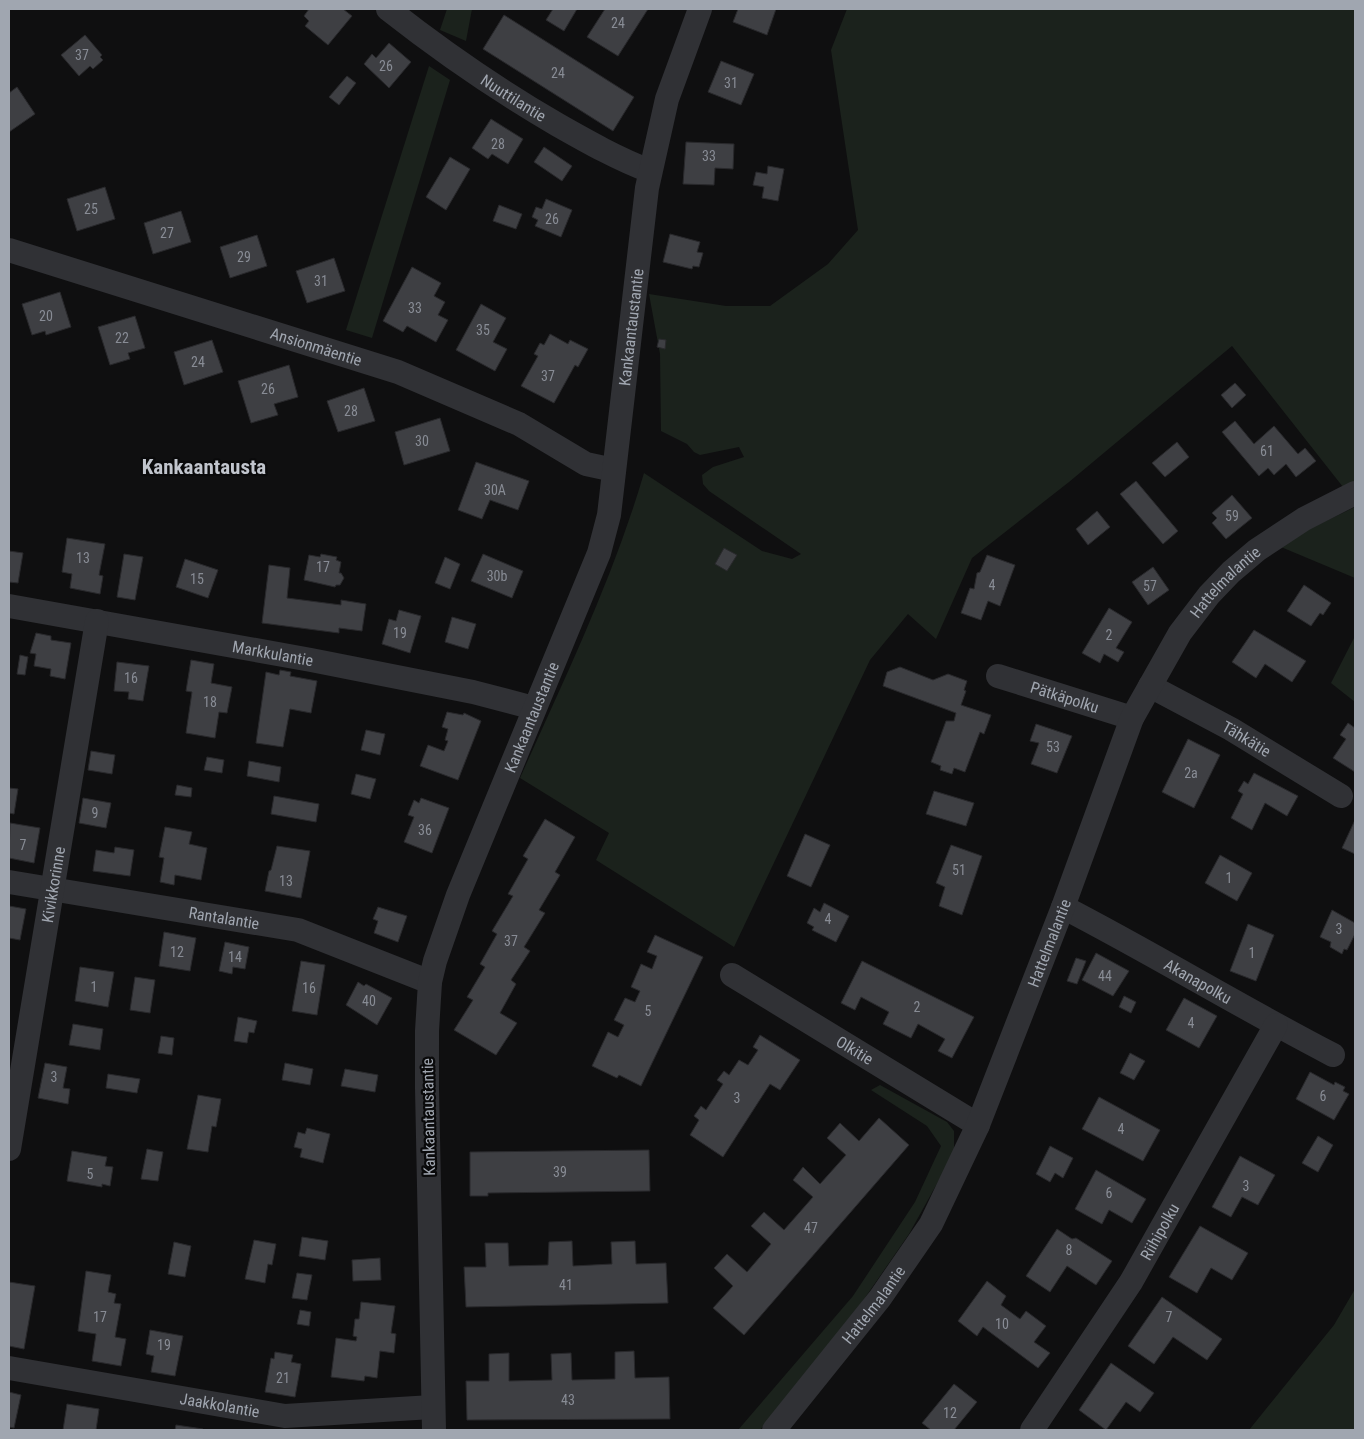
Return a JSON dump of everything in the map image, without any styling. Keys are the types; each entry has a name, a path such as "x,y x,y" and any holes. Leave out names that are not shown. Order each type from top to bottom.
{"street":[{"name":"Nuuttilantie","path":"388,9 450,58 488,83 588,142 650,171"},
{"name":"Kankaantaustantie","path":"433,1419 427,1088 427,1031 430,982 458,895 599,553 610,515 650,171 667,99 700,9"},
{"name":"Ansionmäentie","path":"9,250 398,372 519,424 586,464 614,470"},
{"name":"Hattelmalantie","path":"774,1430 880,1298 931,1224 978,1124 1063,907 1132,718 1180,633 1209,595 1231,572 1282,533 1355,493"},
{"name":"Markkulantie","path":"9,606 472,692 534,708"},
{"name":"Kivikkorinne","path":"9,1149 97,621"},
{"name":"Pätkäpolku","path":"998,676 1132,718"},
{"name":"Tähkätie","path":"1150,686 1231,729 1341,796"},
{"name":"Rantalantie","path":"9,882 298,930 430,982"},
{"name":"Akanapolku","path":"1063,907 1120,936 1276,1025 1333,1055"},
{"name":"Olkitie","path":"732,974 978,1124"},
{"name":"Riihipolku","path":"1032,1430 1131,1282 1276,1025"},
{"name":"Jaakkolantie","path":"9,1368 284,1423 433,1419"}],"shaded area":[{"path":"447,9 472,9 466,41 440,30"},
{"path":"847,9 1355,9 1355,482 1343,487 1232,346 1069,482 972,558 936,639 908,614 870,660 734,947 596,860 609,833 520,778 603,589 632,512 644,473 762,551 792,559 801,554 709,491 703,484 702,475 713,467 744,457 739,447 700,455 694,452 687,444 661,431 660,354 649,294 726,306 770,306 828,264 858,230 831,50"},
{"path":"429,66 450,80 372,338 346,330"},
{"path":"1355,507 1355,578 1281,547 1307,530"},
{"path":"1355,636 1355,702 1331,683"},
{"path":"880,1085 947,1122 954,1131 954,1153 909,1234 842,1331 760,1430 738,1430 853,1296 915,1202 941,1146 927,1126 871,1090"},
{"path":"1355,1289 1355,1430 1249,1430 1334,1325"}],"building":[{"path":"309,9 343,9 352,16 328,45 305,26 309,21 304,16"},
{"path":"553,9 577,9 564,31 546,20"},
{"path":"605,9 648,9 618,56 587,37"},
{"path":"738,9 776,9 767,35 733,22"},
{"path":"504,15 634,97 613,131 483,49"},
{"path":"85,35 102,55 100,57 103,60 93,69 90,66 79,76 61,55"},
{"path":"389,43 411,62 389,88 364,64 372,54 376,58"},
{"path":"721,61 754,74 741,105 708,92"},
{"path":"347,76 356,83 339,105 329,97"},
{"path":"17,87 35,114 9,132 9,93"},
{"path":"491,119 523,139 508,164 492,154 488,159 472,148"},
{"path":"686,142 734,144 733,169 715,168 714,185 683,184"},
{"path":"544,147 572,166 562,181 534,162"},
{"path":"450,157 470,169 446,210 426,197"},
{"path":"768,166 784,169 778,201 762,198 764,187 753,185 756,172 767,174"},
{"path":"105,187 115,219 77,231 67,199"},
{"path":"546,199 572,210 561,237 535,226 538,220 532,217 536,207 542,209"},
{"path":"499,205 522,214 516,229 493,221"},
{"path":"181,211 191,242 153,254 144,223"},
{"path":"670,234 700,242 697,252 703,253 699,267 693,266 692,269 663,262"},
{"path":"257,235 267,266 230,278 220,247"},
{"path":"334,258 345,291 307,303 296,271"},
{"path":"412,267 441,283 434,296 445,302 438,315 448,320 436,342 407,326 403,332 383,321"},
{"path":"60,292 71,327 46,335 45,331 32,335 22,304"},
{"path":"481,304 506,318 493,342 507,349 495,371 456,350"},
{"path":"135,316 145,348 128,353 130,359 110,365 98,327"},
{"path":"550,334 568,344 570,340 588,349 578,367 575,365 554,403 521,386 538,356 534,354 540,343 544,345"},
{"path":"659,339 666,340 665,349 657,347"},
{"path":"212,340 223,372 184,385 174,352"},
{"path":"289,365 298,397 274,404 278,415 251,423 238,381"},
{"path":"1235,383 1246,395 1232,408 1221,395"},
{"path":"364,388 375,421 338,432 327,401"},
{"path":"440,418 450,451 404,465 395,432"},
{"path":"1235,421 1254,444 1274,426 1298,454 1305,448 1316,461 1296,477 1286,464 1274,475 1268,468 1259,476 1222,432"},
{"path":"1177,442 1189,457 1165,477 1152,463"},
{"path":"476,462 529,481 518,510 490,500 482,519 458,510"},
{"path":"1136,481 1178,531 1163,544 1120,494"},
{"path":"1232,495 1252,518 1226,539 1212,523 1217,518 1212,513"},
{"path":"1097,511 1110,527 1088,545 1076,529"},
{"path":"67,538 105,544 99,575 103,576 100,594 70,588 72,574 62,572"},
{"path":"724,548 737,555 727,571 715,564"},
{"path":"9,551 23,553 18,583 9,582"},
{"path":"124,554 143,557 135,600 117,597"},
{"path":"321,554 337,557 336,560 341,562 339,573 344,578 340,585 335,587 304,580 309,555 320,557"},
{"path":"483,554 523,571 512,598 471,581"},
{"path":"987,555 1015,565 1000,606 988,601 981,620 961,613 970,588 974,589 977,573 980,572"},
{"path":"445,557 460,564 450,589 435,583"},
{"path":"185,559 218,570 208,598 176,587"},
{"path":"269,565 290,568 287,598 341,605 341,600 366,604 362,631 339,628 339,633 262,623"},
{"path":"1153,567 1169,590 1148,605 1132,582"},
{"path":"1304,585 1331,603 1323,615 1320,613 1311,626 1287,611"},
{"path":"1109,608 1132,622 1116,648 1124,652 1118,662 1104,654 1100,663 1082,653"},
{"path":"399,610 421,616 410,653 382,644 389,619 396,621"},
{"path":"452,617 476,624 468,649 445,642"},
{"path":"1254,630 1306,661 1292,682 1265,664 1256,678 1232,662"},
{"path":"36,633 51,636 51,640 71,643 65,679 50,676 51,669 34,666 36,654 30,653"},
{"path":"20,655 28,657 25,675 17,674"},
{"path":"191,660 214,664 211,683 232,687 227,713 219,712 215,738 186,733 192,692 186,691"},
{"path":"117,662 149,666 143,701 128,699 129,692 114,691"},
{"path":"900,667 933,680 948,674 967,681 961,705 991,715 984,734 980,732 965,772 954,768 952,774 940,770 941,766 931,762 946,721 954,721 956,713 883,686 887,672"},
{"path":"280,670 291,672 290,676 317,681 311,713 290,709 283,747 256,743 266,672 279,675"},
{"path":"447,712 463,715 464,713 481,721 458,780 420,766 428,745 444,751 448,741 445,740 448,729 442,727"},
{"path":"1348,723 1355,728 1355,772 1333,758 1346,739 1340,735"},
{"path":"1036,724 1072,736 1057,773 1031,764 1039,743 1030,741"},
{"path":"366,730 385,734 380,755 361,750"},
{"path":"1188,739 1220,755 1194,808 1162,792"},
{"path":"91,751 115,755 112,774 88,770"},
{"path":"207,757 224,760 222,773 204,770"},
{"path":"249,761 281,767 279,782 247,776"},
{"path":"1254,773 1298,796 1287,816 1265,803 1252,830 1231,818 1243,794 1238,791 1244,781 1248,784"},
{"path":"356,774 376,779 370,799 351,794"},
{"path":"177,785 192,788 191,797 175,795"},
{"path":"9,788 18,789 14,814 9,813"},
{"path":"934,791 974,803 966,826 926,814"},
{"path":"274,796 319,804 316,822 271,814"},
{"path":"83,798 111,803 106,828 79,823"},
{"path":"421,798 449,808 432,853 404,842 414,817 408,815 414,800 419,803"},
{"path":"545,819 575,837 555,872 560,875 539,910 545,913 524,947 530,951 511,980 516,984 500,1013 517,1023 496,1055 454,1030 473,1000 467,997 485,967 480,964 497,934 492,931 513,896 508,894 528,859 523,856"},
{"path":"1355,820 1355,854 1342,848"},
{"path":"10,823 40,828 34,863 9,858"},
{"path":"165,827 192,832 189,844 207,848 201,880 175,875 174,885 160,882 164,858 159,857"},
{"path":"805,834 830,845 811,887 787,876"},
{"path":"951,845 982,856 962,915 939,906 945,887 936,883"},
{"path":"277,846 310,851 301,898 265,891"},
{"path":"115,847 134,850 130,876 93,871 96,850 114,853"},
{"path":"1220,855 1252,873 1237,901 1205,883"},
{"path":"824,903 849,916 836,942 812,930 814,927 807,923 814,908 820,912"},
{"path":"9,906 26,909 20,940 9,938"},
{"path":"378,907 407,916 398,942 374,933 378,921 373,919"},
{"path":"1332,910 1355,923 1355,934 1347,950 1344,949 1342,954 1330,947 1331,942 1320,937"},
{"path":"1248,924 1274,935 1256,981 1230,971"},
{"path":"164,932 196,938 190,971 159,966"},
{"path":"655,935 703,957 641,1086 619,1075 617,1078 592,1066 608,1032 618,1037 624,1025 614,1020 625,998 635,1002 640,991 631,987 641,964 652,969 657,956 647,952"},
{"path":"225,942 249,947 245,969 233,967 232,974 219,971"},
{"path":"1096,953 1129,971 1113,996 1082,980"},
{"path":"1076,958 1086,961 1077,984 1067,981"},
{"path":"301,961 325,965 317,1015 292,1011"},
{"path":"862,961 974,1017 952,1058 938,1051 945,1039 918,1024 911,1038 883,1024 889,1012 861,997 855,1010 841,1003"},
{"path":"80,967 114,972 108,1007 75,1001"},
{"path":"135,977 155,980 150,1013 130,1010"},
{"path":"358,982 364,986 366,984 392,998 377,1025 346,1005"},
{"path":"1124,996 1136,1002 1131,1013 1119,1007"},
{"path":"1184,998 1217,1016 1199,1048 1166,1030"},
{"path":"238,1017 257,1021 254,1033 249,1032 247,1043 234,1041"},
{"path":"73,1024 103,1029 100,1050 69,1045"},
{"path":"760,1035 800,1060 780,1090 770,1084 723,1157 690,1135 699,1120 694,1116 701,1106 706,1110 723,1084 717,1080 724,1071 729,1075 739,1060 748,1065 758,1050 753,1047"},
{"path":"161,1036 174,1038 172,1055 158,1053"},
{"path":"1130,1053 1145,1061 1134,1080 1120,1073"},
{"path":"45,1063 67,1067 63,1088 70,1089 68,1104 38,1098"},
{"path":"285,1063 313,1069 310,1085 282,1080"},
{"path":"345,1069 378,1075 375,1092 341,1086"},
{"path":"1310,1072 1334,1085 1335,1082 1345,1087 1343,1091 1349,1094 1334,1120 1296,1099"},
{"path":"108,1074 140,1079 137,1093 106,1088"},
{"path":"198,1095 221,1099 216,1127 212,1126 208,1152 187,1149"},
{"path":"1099,1097 1160,1130 1143,1161 1082,1129"},
{"path":"879,1118 909,1145 744,1335 713,1308 733,1286 714,1268 727,1254 747,1272 771,1244 751,1226 764,1212 784,1230 813,1197 793,1180 803,1167 820,1184 846,1155 827,1138 840,1123 859,1141"},
{"path":"307,1128 330,1134 323,1163 300,1157 302,1149 294,1147 298,1132 305,1134"},
{"path":"1318,1136 1333,1145 1318,1172 1302,1163"},
{"path":"1050,1146 1073,1158 1063,1178 1055,1173 1050,1182 1036,1174"},
{"path":"147,1149 163,1152 158,1181 141,1179"},
{"path":"649,1150 650,1191 488,1193 488,1196 470,1196 470,1152"},
{"path":"72,1151 107,1157 105,1166 113,1167 110,1186 102,1184 102,1187 67,1181"},
{"path":"1240,1156 1275,1175 1258,1205 1242,1197 1231,1217 1212,1207"},
{"path":"1096,1170 1146,1199 1132,1223 1109,1210 1102,1224 1075,1209"},
{"path":"1200,1226 1248,1253 1232,1280 1211,1268 1197,1293 1169,1277"},
{"path":"1057,1229 1072,1239 1076,1238 1112,1261 1096,1285 1067,1266 1050,1292 1026,1276"},
{"path":"302,1237 328,1241 325,1260 299,1256"},
{"path":"254,1240 276,1244 272,1265 268,1264 265,1283 245,1279"},
{"path":"572,1241 573,1266 612,1264 611,1242 635,1241 636,1264 666,1263 668,1303 466,1307 464,1267 486,1267 485,1243 508,1243 509,1266 548,1265 549,1242"},
{"path":"174,1242 191,1246 185,1277 168,1274"},
{"path":"380,1258 381,1280 353,1281 352,1260"},
{"path":"86,1271 111,1275 108,1292 116,1294 114,1303 121,1304 115,1337 126,1339 121,1366 92,1361 96,1334 78,1331"},
{"path":"297,1273 312,1275 307,1300 292,1298"},
{"path":"987,1281 1006,1296 1001,1305 1020,1319 1026,1311 1046,1326 1034,1342 1050,1353 1038,1368 983,1327 977,1336 958,1321"},
{"path":"9,1282 35,1286 24,1349 9,1346"},
{"path":"1162,1297 1222,1339 1207,1360 1173,1337 1154,1364 1128,1346"},
{"path":"361,1302 395,1306 391,1333 396,1334 394,1353 380,1351 377,1378 365,1376 364,1381 331,1377 336,1338 356,1341 357,1337 353,1336 355,1319 359,1319"},
{"path":"300,1310 311,1312 309,1326 297,1324"},
{"path":"150,1330 183,1336 175,1376 151,1372 154,1356 146,1354"},
{"path":"634,1351 635,1378 669,1377 670,1419 467,1420 466,1381 489,1381 489,1354 509,1353 509,1381 552,1380 551,1354 571,1353 572,1380 615,1379 615,1352"},
{"path":"275,1352 293,1355 291,1362 301,1364 295,1397 265,1392 271,1358 274,1359"},
{"path":"1111,1363 1154,1393 1140,1412 1126,1402 1106,1430 1079,1410"},
{"path":"954,1384 977,1402 954,1430 931,1430 922,1423"},
{"path":"9,1392 21,1395 14,1428 9,1427"},
{"path":"67,1404 99,1409 96,1430 63,1430"},
{"path":"176,1425 203,1429 203,1430 175,1430"}],"district":[{"name":"Kankaantausta","path":"204,467"}]}
